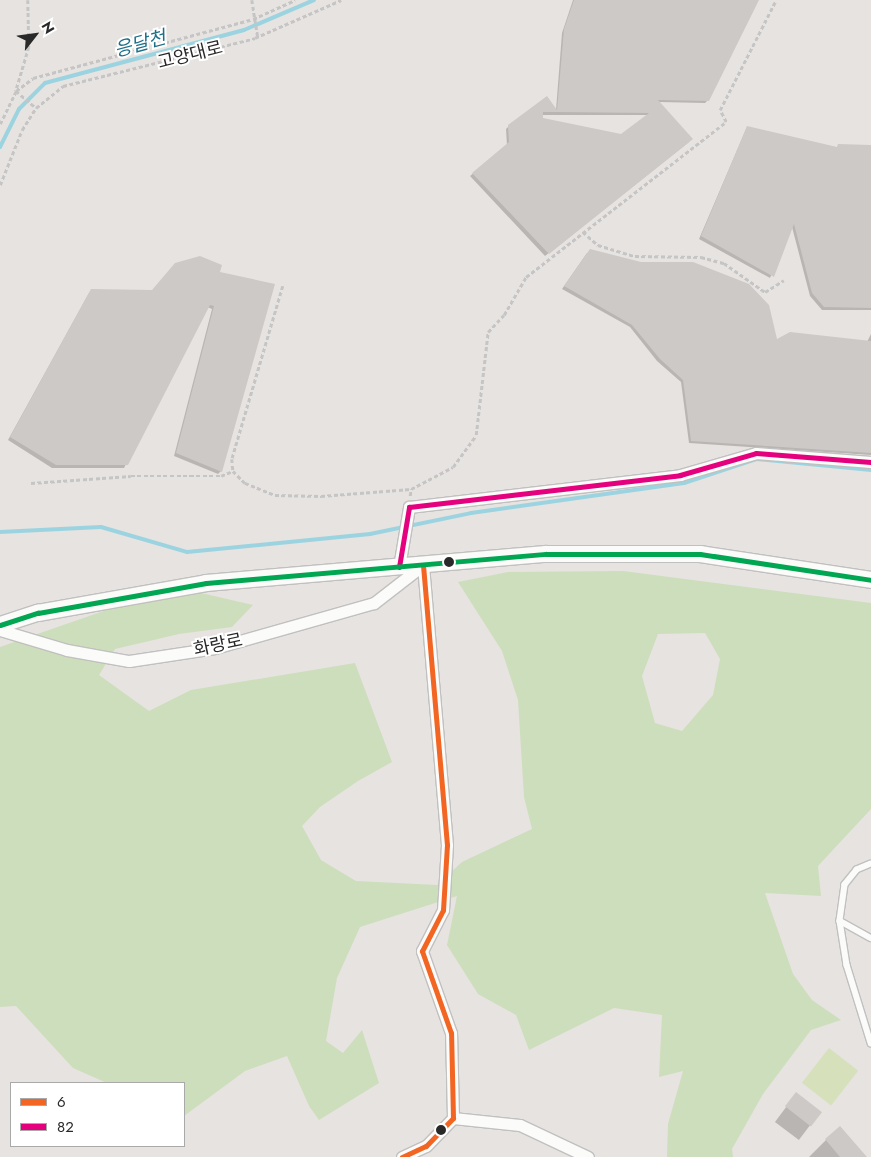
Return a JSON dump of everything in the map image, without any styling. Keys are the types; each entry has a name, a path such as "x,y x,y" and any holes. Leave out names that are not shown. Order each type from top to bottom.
{"main road":[{"path":"0,626 38,613 206,583 546,554 700,554 871,580"}],"street":[{"path":"398,567 409,507 680,475 756,453 871,462"},
{"path":"402,1157 426,1146 453,1118 451,1033 422,951 443,910 447,845 423,565"},
{"name":"화랑로","path":"0,630 67,650 129,661 215,648 374,603 423,565"},
{"path":"453,1118 520,1125 588,1157"}],"lane":[{"path":"871,864 857,870 845,884 840,921 847,965 871,1043"},
{"path":"840,921 871,938"}],"path":[{"path":"28,0 29,47 16,91 35,107"},
{"path":"252,0 253,19 258,36"},
{"name":"고양대로","path":"0,124 16,91 33,78 253,19 295,0"},
{"name":"고양대로","path":"0,185 22,130 35,107 63,86 258,36 341,0"},
{"path":"283,286 232,459 233,471 245,483 275,495 322,496 411,489 453,467 476,435 488,332 504,315 526,276 726,122 720,110 776,0"},
{"path":"584,232 598,245 635,256 701,257 724,264 765,292 784,280"},
{"path":"31,483 132,476 221,476 233,471"},
{"path":"409,507 411,489"}],"green space":[{"path":"623,571 871,603 871,809 818,866 821,896 765,893 793,974 812,1000 841,1020 811,1030 763,1094 732,1149 733,1157 667,1157 668,1124 683,1071 659,1077 662,1015 614,1008 529,1050 516,1015 478,994 447,945 457,896 360,927 337,978 326,1041 343,1053 362,1030 379,1083 319,1120 309,1106 287,1056 245,1071 185,1115 185,1082 105,1082 73,1068 16,1006 0,1007 0,647 121,605 201,593 253,605 232,627 179,634 115,649 99,675 149,711 191,690 355,663 392,762 358,781 320,807 302,826 321,860 356,881 437,885 462,862 532,829 524,797 518,700 502,651 458,582 508,572","holes":["705,633 720,659 713,695 682,731 655,723 642,676 658,634"]},
{"path":"829,1048 858,1071 831,1105 802,1083"}],"building":[{"path":"574,0 759,0 709,101 658,100 693,139 549,254 472,173 509,142 508,125 547,96 557,110 564,29","holes":["543,112 649,113 621,134 543,118"]},
{"path":"747,126 837,147 838,144 871,145 871,308 824,307 812,293 794,224 774,277 701,236"},
{"path":"590,249 641,262 693,262 749,284 769,305 777,339 790,332 871,341 871,453 691,441 683,380 660,359 632,325 564,286"},
{"path":"200,256 222,265 220,272 275,284 222,472 176,453 214,306 210,305 128,465 56,465 10,437 91,289 152,290 175,263"},
{"path":"796,1092 822,1112 811,1127 785,1106"},
{"path":"840,1126 867,1157 840,1157 825,1139"}],"waterway":[{"name":"응달천","path":"0,147 19,109 45,83 244,30 314,0"},
{"path":"0,532 101,527 187,552 370,534 471,513 684,483 757,459 871,470"}],"transit line":[{"name":"82","path":"399,567 409,507 680,475 756,453 871,462"},
{"path":"0,625 38,613 206,583 546,554 700,554 871,580"},
{"name":"6","path":"402,1157 426,1146 453,1118 451,1033 422,951 443,910 447,845 423,565"}]}
